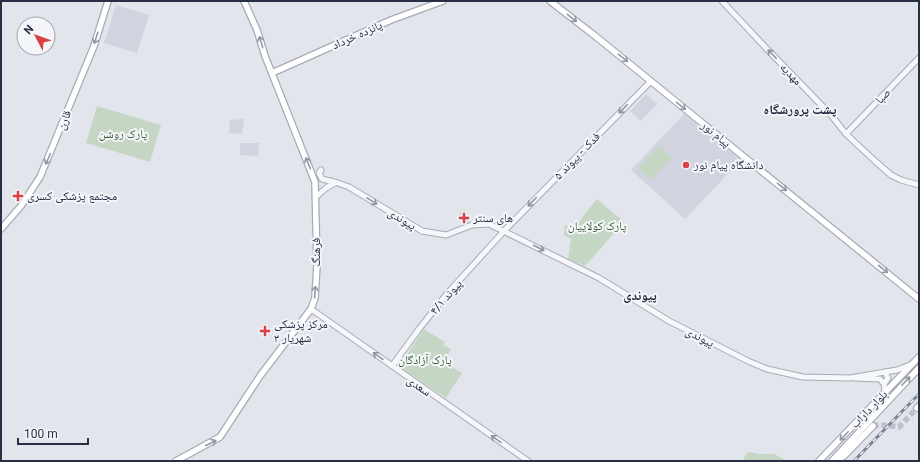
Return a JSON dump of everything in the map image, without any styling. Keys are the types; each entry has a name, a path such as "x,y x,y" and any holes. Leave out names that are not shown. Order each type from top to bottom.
{"main road":[{"name":"قارن","path":"1,229 21,206 40,177 94,46 108,1"},
{"name":"فرهنگ","path":"176,461 220,437 260,376 311,309 315,298 317,265 315,182 272,73 257,30 244,1"},
{"name":"پانزده خرداد","path":"272,73 391,20 443,1"},
{"name":"پیام نور","path":"550,1 651,81 919,299"},
{"name":"بلوار داراب","path":"819,461 919,357"},
{"name":"بلوار داراب","path":"832,461 919,368"},
{"path":"836,461 844,456 873,426"}],"street":[{"name":"مهدیه","path":"722,1 831,116 846,134 891,174 901,180 919,185"},
{"name":"صبا","path":"846,134 919,58"},
{"name":"فدک - پیوند ۵","path":"504,231 651,81"},
{"name":"پیوندی","path":"321,170 319,173 322,179 349,187 422,231 446,235 472,225 489,224 494,226 599,278 669,321 767,370 803,377 850,378 900,370 913,363"},
{"path":"316,197 330,185 338,183"},
{"path":"494,226 498,232 497,239 512,235 510,228 512,222"},
{"name":"پیوند ۴/۱","path":"392,366 419,328 446,295 504,231"},
{"name":"سعدی","path":"311,309 528,461"},
{"path":"884,384 888,378 885,372"},
{"path":"850,378 878,378 884,384 885,393"}],"shaded area":[{"path":"116,5 149,15 137,53 104,43"},
{"path":"646,94 657,104 641,121 630,111"},
{"name":"دانشگاه پیام نور","path":"684,114 741,160 685,219 631,170"},
{"path":"244,119 242,134 229,133 230,120"},
{"path":"240,143 259,143 258,156 240,155"},
{"name":"های سنتر","path":"465,210 470,223 463,226 459,212"}],"green space":[{"name":"پارک روشن","path":"97,106 161,125 150,162 86,143"},
{"path":"659,146 672,158 651,180 638,168"},
{"name":"پارک کولاییان","path":"597,199 624,222 585,266 568,259 571,239 564,235 565,225 574,230"},
{"name":"پارک آزادگان","path":"424,329 445,342 443,345 451,349 444,362 462,373 446,398 399,366"},
{"path":"748,452 774,454 787,461 742,461"}],"tunnel":[{"path":"873,426 881,425 899,427 917,408"}],"railway":[{"path":"854,461 919,394"}],"place":[{"name":"دانشگاه پیام نور","path":"686,165"},
{"name":"مجتمع پزشکی کسری","path":"18,196"},
{"name":"های سنتر","path":"464,218"},
{"name":"مرکز پزشکی شهریار ۳","path":"265,331"}],"district":[{"name":"پشت پرورشگاه","path":"800,109"},
{"name":"پیوندی","path":"640,295"}]}
